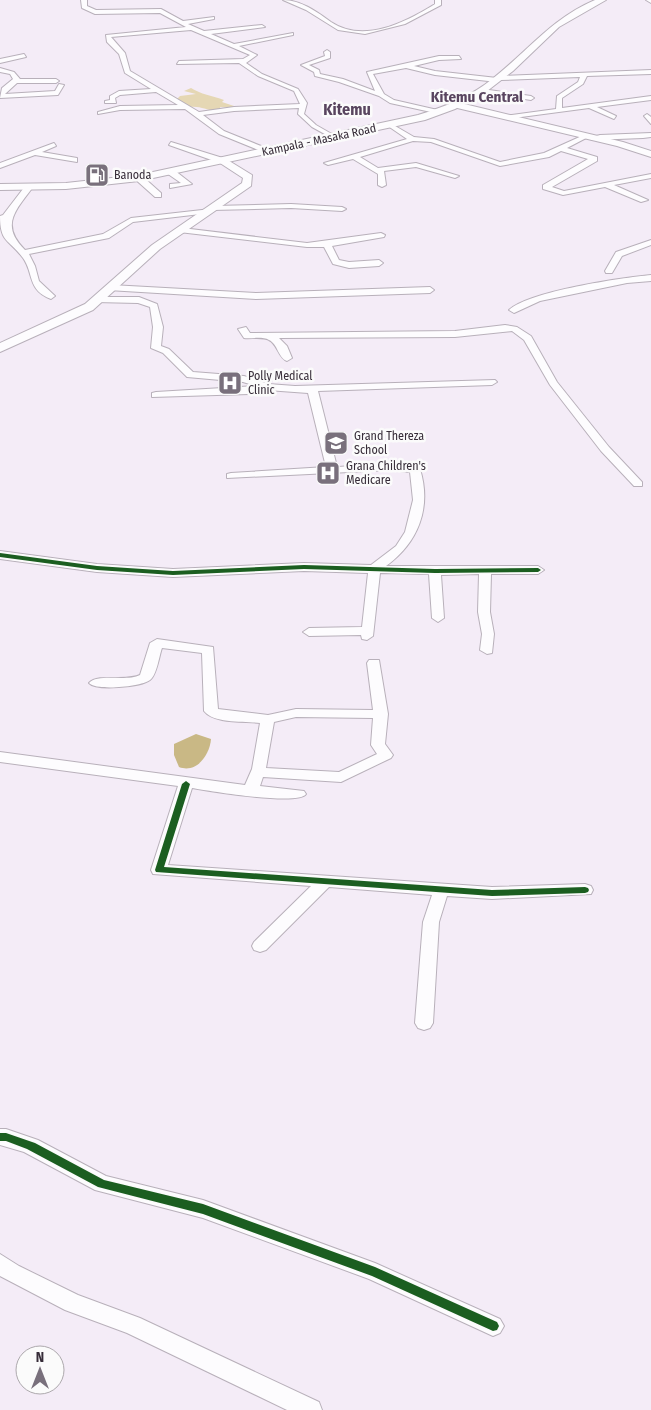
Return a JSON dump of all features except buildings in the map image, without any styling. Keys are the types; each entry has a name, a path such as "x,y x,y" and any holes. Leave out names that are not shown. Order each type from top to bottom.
{"main road":[{"name":"Kampala - Masaka Road","path":"0,187 66,186 139,178 268,152 440,112 456,106 499,79 551,27 568,14 602,0"}],"street":[{"path":"84,0 84,7 95,12 161,11 192,28 254,55 242,61 179,63"},
{"path":"286,0 310,10 338,28 372,33 383,31 438,5 438,0"},
{"path":"182,23 212,18"},
{"path":"203,33 262,27"},
{"path":"192,28 108,36 109,41 122,53 127,72 198,114 208,125 226,136 248,142 268,152"},
{"path":"232,46 291,34"},
{"path":"328,52 328,57 323,60 304,66 317,71 317,75 341,80 381,95 392,102 440,112"},
{"path":"0,61 24,56"},
{"path":"381,95 369,73 439,58 458,58"},
{"path":"242,61 242,63 260,75 296,90 302,98 301,114 305,119 334,137"},
{"path":"387,62 436,73 499,79 651,72"},
{"path":"0,70 12,74 18,81"},
{"path":"620,73 628,82"},
{"path":"559,109 559,97 567,90 581,83 584,75"},
{"path":"18,81 59,83 58,92 0,96 4,89 18,81"},
{"path":"107,102 114,102 112,97 119,93 157,90"},
{"path":"482,91 530,98"},
{"path":"403,96 412,102 410,105"},
{"path":"506,117 651,98"},
{"path":"100,112 120,108 184,106"},
{"path":"198,114 234,109 302,106"},
{"path":"456,106 589,137 651,154"},
{"path":"591,107 614,117"},
{"path":"390,125 412,139"},
{"path":"328,163 412,139 432,140 500,164 532,159 589,137 605,136 624,139 651,135"},
{"path":"0,348 89,307 156,247 248,182 248,177 223,161 171,144"},
{"path":"0,166 54,145"},
{"path":"560,148 594,159 546,187 563,193 651,176"},
{"path":"35,153 74,160"},
{"path":"354,157 382,173 382,185"},
{"path":"378,170 416,165 455,176"},
{"path":"171,172 188,184 173,186"},
{"path":"139,178 158,195"},
{"path":"607,185 644,200"},
{"path":"29,187 3,218 5,230 8,241 23,253 33,268 35,282 51,296"},
{"path":"23,253 106,236 131,220 211,209 290,206 342,209"},
{"path":"182,230 283,243 327,244 381,235"},
{"path":"609,271 619,254 651,239"},
{"path":"327,244 336,262 344,265 379,263"},
{"path":"514,310 537,299 627,280 651,278"},
{"path":"111,288 256,296 430,290"},
{"path":"98,300 139,300 154,306 158,327 156,348 166,351 190,375 244,379 267,387"},
{"path":"243,329 243,333 247,336 455,334 505,328 514,329 528,338 553,383 605,449 638,484"},
{"path":"270,336 282,346 287,358"},
{"path":"156,395 249,391 267,387 309,389 492,382"},
{"path":"309,389 313,391 332,470"},
{"path":"231,476 401,467 415,469 418,493 414,523 401,548 375,568 368,634 309,632"},
{"path":"0,555 97,568 164,572 304,567 435,571 538,570"},
{"path":"485,570 484,612 488,634 487,650"},
{"path":"435,571 438,618"},
{"path":"96,682 137,682 146,677 157,643 208,650 210,658 211,711 217,714 268,719 296,713 381,714"},
{"path":"258,772 340,777 386,755 378,745 381,714 374,663"},
{"path":"250,792 258,772 268,729 268,719"},
{"path":"0,757 250,792 299,794"},
{"path":"186,784 159,870 492,893 585,890"},
{"path":"260,946 325,882"},
{"path":"424,1022 431,922 441,890"},
{"path":"0,1137 6,1137 30,1146 102,1184 203,1209 375,1272 493,1326"},
{"path":"0,1263 12,1273 72,1303 133,1325 311,1410"}],"shaded area":[{"path":"191,88 224,100 222,102 234,106 233,108 220,107 221,110 188,107 177,99 180,96 196,94 184,91"},
{"path":"196,734 211,739 208,751 197,765 191,768 179,767 174,755 174,744"}],"cycle path":[{"path":"0,555 97,568 173,573 304,567 435,571 538,570"},
{"path":"186,784 159,870 492,893 585,890"},
{"path":"0,1137 6,1137 31,1146 102,1184 203,1209 375,1272 493,1326"}],"place":[{"name":"Banoda","path":"97,175"},
{"name":"Polly Medical Clinic","path":"230,383"},
{"name":"Grand Thereza School","path":"336,443"},
{"name":"Grana Children's Medicare","path":"328,473"}],"district":[{"name":"Kitemu Central","path":"477,97"},
{"name":"Kitemu","path":"347,109"}]}
